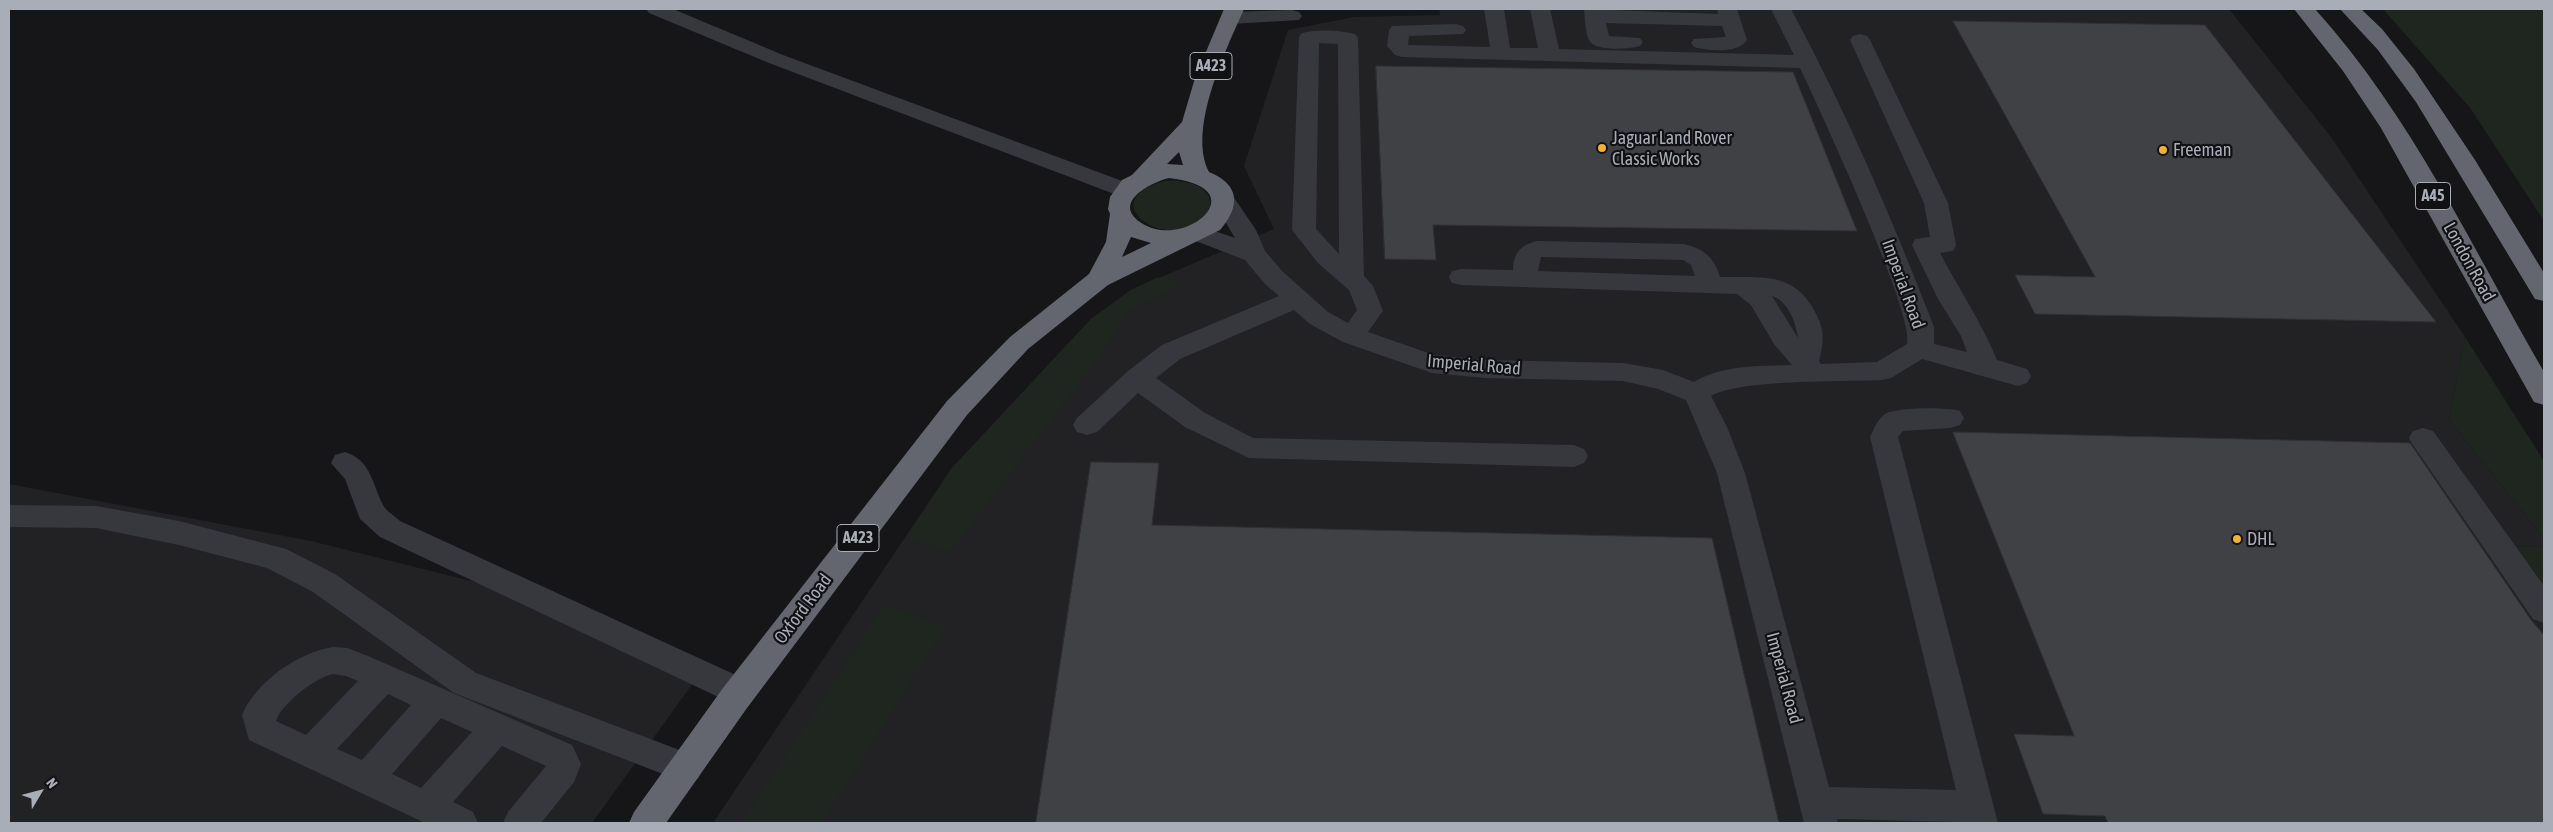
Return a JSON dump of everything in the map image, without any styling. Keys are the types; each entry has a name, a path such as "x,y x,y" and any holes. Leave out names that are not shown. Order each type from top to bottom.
{"highway":[{"name":"London Road","path":"2304,9 2355,70 2394,132 2452,229 2544,395"},
{"name":"A45","path":"2350,9 2364,22 2415,84 2454,143 2544,292"},
{"name":"A423","path":"1199,175 1193,164 1190,149 1192,125 1232,13"},
{"name":"A423","path":"1133,184 1192,125"},
{"path":"1169,171 1199,175 1214,183 1223,194 1225,201 1220,216 1206,228 1191,234 1162,237 1146,234 1133,228 1121,216 1119,203 1133,184 1169,171"},
{"name":"Oxford Road","path":"1099,279 1111,259 1118,242 1121,216"},
{"name":"Oxford Road","path":"646,823 740,692 957,408 1019,343 1099,279 1191,234"}],"lane":[{"path":"656,9 776,59 1133,184"},
{"path":"1455,9 1459,51"},
{"path":"1494,9 1501,54"},
{"path":"1540,9 1550,56"},
{"name":"Imperial Road","path":"1696,393 1711,384 1729,379 1810,368 1882,371 1919,349 1922,339 1921,328 1894,253 1809,62 1781,9"},
{"path":"1232,13 1292,16"},
{"path":"1595,13 1599,40 1602,42 1732,43 1737,40 1729,14"},
{"path":"1456,30 1399,30 1397,46 1402,51 1459,51 1550,56 1809,62"},
{"path":"1352,278 1348,38 1309,37 1304,230 1327,257 1360,286 1370,311 1352,336"},
{"path":"1860,40 1936,203 1944,245 1924,245 1951,299 1974,335 1986,366"},
{"name":"Imperial Road","path":"1225,201 1244,230 1254,254 1273,277 1319,318 1352,336 1432,364 1486,369 1623,372 1663,380 1696,393 1713,427 1731,473 1819,812"},
{"path":"1191,234 1254,254"},
{"path":"1461,277 1710,285 1745,288 1762,299 1783,338 1810,368"},
{"path":"1087,425 1137,378 1171,352 1296,299"},
{"path":"1919,349 2018,376"},
{"path":"1137,378 1195,420 1249,448 1574,456"},
{"path":"1819,812 1907,806 1978,815 1884,437 1888,428 1896,420 1950,418"},
{"path":"2423,438 2544,610"},
{"path":"345,463 356,473 366,495 370,511 390,529 740,692"},
{"path":"9,516 96,517 179,533 275,558 324,583 465,683 686,768"},
{"path":"461,823 261,730 258,715 298,675 311,666 324,661 346,662 383,677 560,756 564,764 562,771 520,823"},
{"path":"310,754 383,677"},
{"path":"366,779 435,701"},
{"path":"426,807 521,704"}],"shaded area":[{"path":"1439,9 2229,9 2331,137 2465,337 2449,420 2544,538 2544,546 2514,547 2544,589 2544,823 713,823 951,469 1091,319 1131,290 1274,229 1244,166 1288,30 1354,17 1440,15"},
{"path":"2383,9 2544,9 2544,221 2471,109"},
{"path":"1165,181 1181,181 1196,185 1207,194 1211,209 1199,222 1182,229 1166,230 1152,226 1140,218 1134,209 1135,199 1144,189"},
{"path":"1172,276 1178,287 1130,310 1086,374 950,552 907,537 951,469 1091,319 1131,290 1156,278"},
{"path":"2465,337 2544,461 2544,538 2449,420"},
{"path":"9,484 311,541 571,606 704,668 592,823 9,823"},
{"path":"2544,546 2544,589 2514,547"},
{"path":"884,605 946,626 822,823 742,823"}],"building":[{"name":"Freeman","path":"1953,21 2205,25 2436,322 2035,314 2015,275 2095,277"},
{"name":"Jaguar Land Rover Classic Works","path":"1376,66 1793,72 1857,231 1433,225 1436,260 1385,259"},
{"name":"DHL","path":"1953,432 2410,443 2531,620 2544,635 2544,823 2108,823 2105,816 2043,814 2014,734 2074,736"},
{"path":"1091,462 1159,463 1152,525 1712,538 1779,823 1036,823"}],"place":[{"name":"Jaguar Land Rover Classic Works","path":"1602,148"},
{"name":"Freeman","path":"2163,150"},
{"name":"DHL","path":"2237,539"}]}
